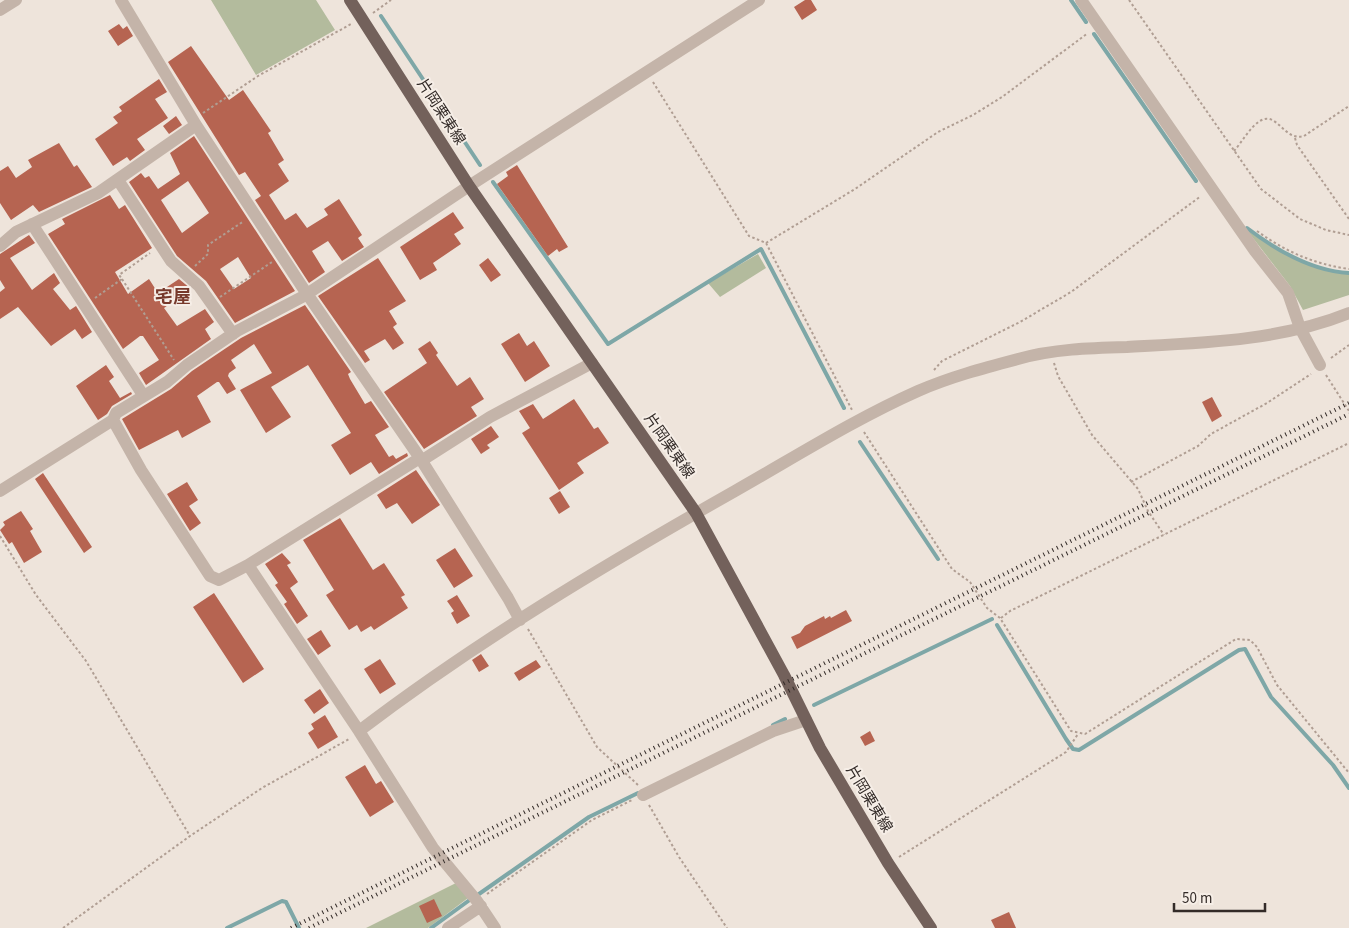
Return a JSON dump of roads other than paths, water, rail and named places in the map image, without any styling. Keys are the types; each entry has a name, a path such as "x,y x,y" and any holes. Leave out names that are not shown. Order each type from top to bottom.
{"main road":[{"name":"片岡栗東線","path":"350,0 469,186 696,513 820,748 888,863 931,928"}],"street":[{"path":"0,10 16,0"},
{"path":"121,0 195,122 282,256 420,459 520,620"},
{"path":"0,491 113,420 116,412 167,382 233,334 308,294 469,186 759,0"},
{"path":"1081,0 1235,223 1272,275 1288,293 1300,328 1320,366"},
{"path":"0,246 16,232 98,193 195,122"},
{"path":"118,180 171,261 199,286 233,334"},
{"path":"32,224 86,304 143,395"},
{"path":"359,731 414,689 520,620 696,513 917,391 956,376 1051,352 1204,342 1300,328 1349,313"},
{"path":"113,420 141,470 210,576 219,580 248,565 490,417 592,363"},
{"path":"248,565 359,731 433,848 496,928"},
{"path":"643,795 773,731 806,720"},
{"path":"448,928 479,904"}],"waterway":[{"path":"1071,0 1086,22"},
{"path":"381,16 480,165"},
{"path":"1094,34 1196,181"},
{"path":"493,182 608,344 761,249 844,408"},
{"path":"1247,228 1270,244 1308,264 1349,273"},
{"path":"860,442 938,559"},
{"path":"814,705 992,619"},
{"path":"997,625 1066,739 1073,749 1079,750 1239,650 1245,649 1271,697 1333,765 1349,788"},
{"path":"773,725 785,719"},
{"path":"479,894 589,817 638,793"},
{"path":"431,928 471,899"},
{"path":"227,928 282,901 286,902 299,928"}],"railway":[{"path":"291,928 1349,403"},
{"path":"309,928 1349,414"}],"district":[{"name":"宅屋","path":"173,297"}]}
